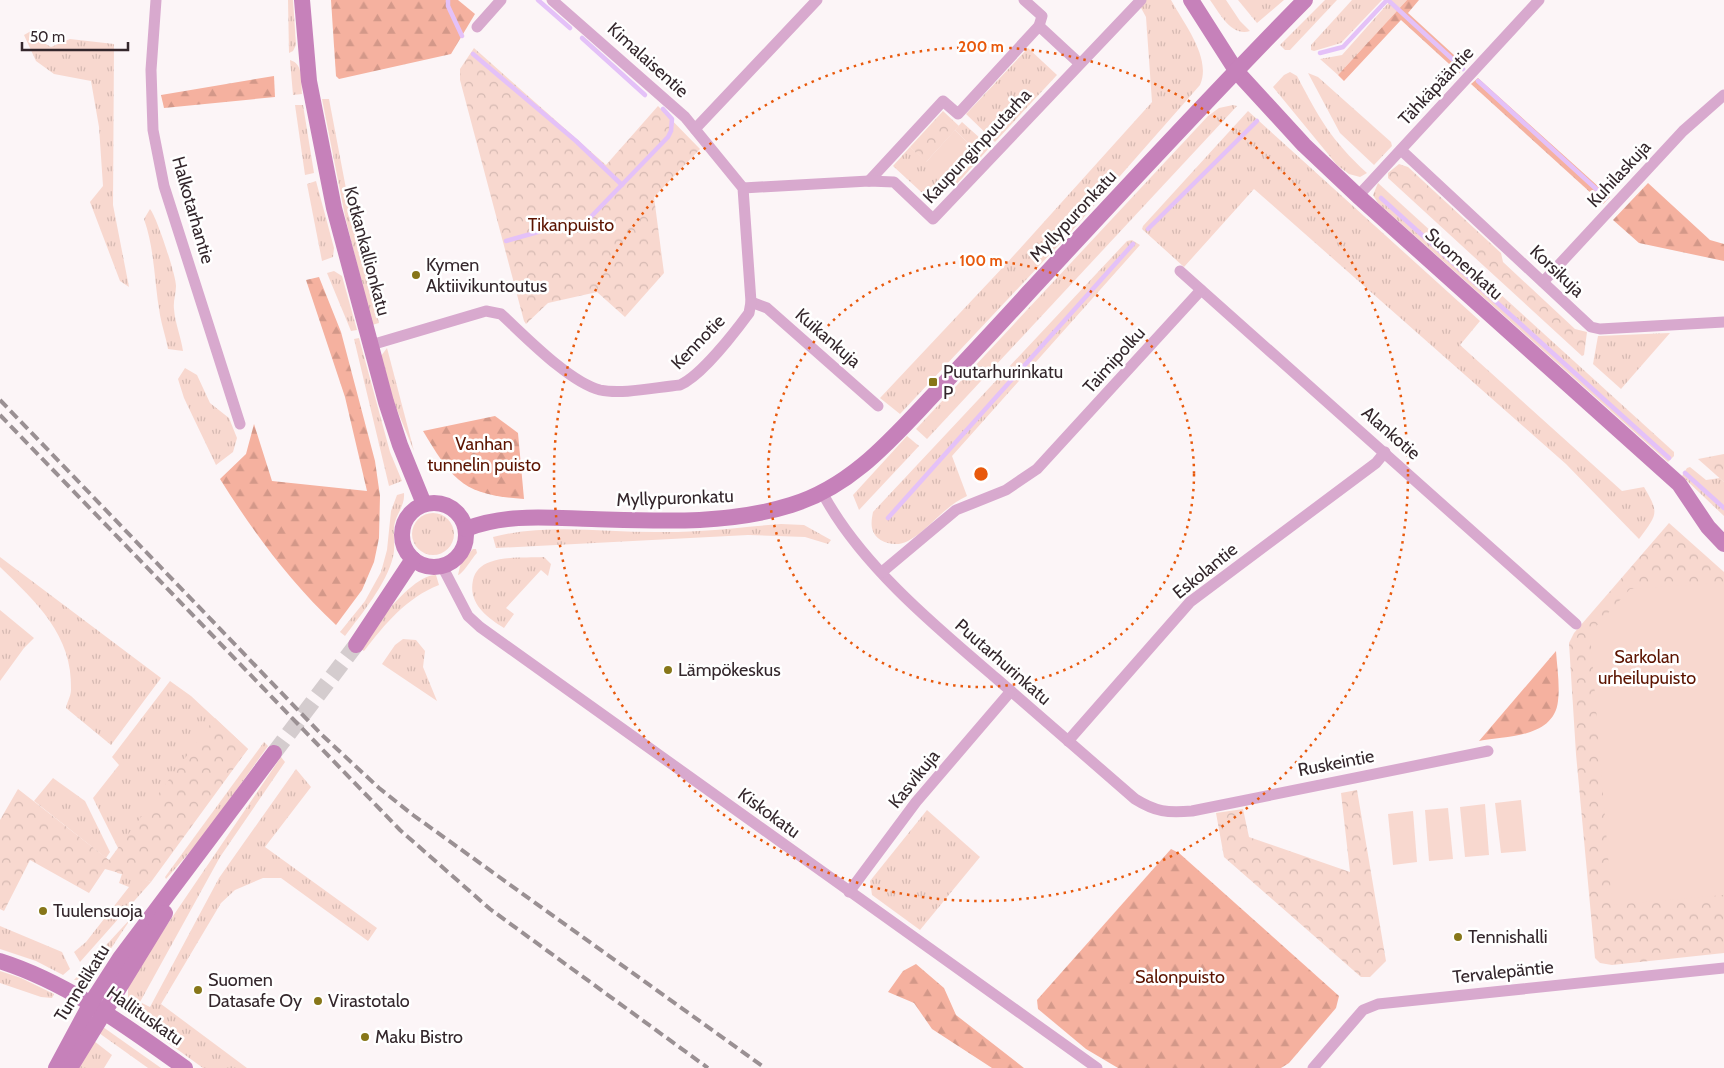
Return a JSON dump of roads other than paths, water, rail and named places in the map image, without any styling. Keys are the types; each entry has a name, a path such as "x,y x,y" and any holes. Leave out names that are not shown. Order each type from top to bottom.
{"street":[{"name":"Halkotarhantie","path":"156,0 151,70 153,120 164,186 240,424"},
{"name":"Kotkankallionkatu","path":"302,0 309,81 324,165 334,208 400,445 424,504"},
{"path":"477,27 501,0"},
{"name":"Kimalaisentie","path":"552,0 670,104 695,129"},
{"path":"751,302 743,188 695,129 817,0"},
{"path":"1024,0 1042,16 1040,26 1079,63"},
{"name":"Kaupunginpuutarha","path":"743,188 869,181 894,182 933,219 1079,63 1141,0"},
{"name":"Suomenkatu","path":"1191,0 1237,72 1304,145 1358,196 1679,484 1708,527 1724,544"},
{"name":"Myllypuronkatu","path":"466,529 484,522 523,518 701,520 770,511 823,494 858,470 903,427 1305,0"},
{"name":"Tähkäpääntie","path":"1358,196 1539,0"},
{"name":"Kaupunginpuutarha","path":"869,181 943,101 958,114 1040,26"},
{"name":"Kuhilaskuja","path":"1543,282 1683,131 1724,95"},
{"name":"Korsikuja","path":"1401,150 1594,328 1724,322"},
{"name":"Alankotie","path":"1180,271 1576,624"},
{"name":"Taimipolku","path":"882,572 956,510 1006,490 1037,469 1201,290"},
{"name":"Kennotie","path":"371,345 486,311 495,312 501,314 579,381 601,390 616,391 680,385 688,382 701,370 745,318 751,302"},
{"name":"Kuikankuja","path":"751,302 767,308 878,406"},
{"name":"Eskolantie","path":"1068,741 1190,602 1376,463 1385,452"},
{"name":"Puutarhurinkatu","path":"823,494 838,519 900,594 1135,799 1156,811 1170,813 1192,810"},
{"path":"435,503 451,508 462,519 466,529 464,549 450,563 442,566 431,567 414,559 403,543 402,533 409,515 424,504 435,503"},
{"path":"356,645 414,559"},
{"name":"Kiskokatu","path":"442,566 468,616 474,622 1097,1068"},
{"name":"Kasvikuja","path":"849,892 916,802 1011,691"},
{"name":"Ruskeintie","path":"1192,810 1488,751"},
{"name":"Tunnelikatu","path":"56,1068 91,1002 140,930 202,851 274,753"},
{"name":"Tunnelikatu","path":"70,1068 202,851"},
{"name":"Hallituskatu","path":"0,961 22,969 91,1002 185,1068"},
{"name":"Tervalepäntie","path":"1313,1068 1363,1010 1378,1004 1724,968"}],"waterway":[{"path":"448,0 448,6 462,36"},
{"path":"538,0 570,28"},
{"path":"1320,53 1343,47 1387,0"},
{"path":"1388,0 1463,69"},
{"path":"582,38 645,95"},
{"path":"473,54 576,141 622,185"},
{"path":"1478,81 1606,198"},
{"path":"506,241 570,223 584,224 668,137 671,131 672,119 663,109"},
{"path":"1148,229 1257,121"},
{"path":"1381,198 1669,458"},
{"path":"888,518 1133,244"},
{"path":"1685,473 1724,508"}],"tunnel":[{"path":"274,753 356,645"}],"railway":[{"path":"0,400 322,735 379,788 413,815 765,1068"},
{"path":"0,415 400,830 490,909 708,1068"}],"place":[{"name":"Kymen Aktiivikuntoutus","path":"416,275"},
{"name":"Puutarhurinkatu P","path":"933,382"},
{"name":"Lämpökeskus","path":"668,670"},
{"name":"Tuulensuoja","path":"43,911"},
{"name":"Tennishalli","path":"1458,937"},
{"name":"Suomen Datasafe Oy","path":"198,990"},
{"name":"Virastotalo","path":"318,1001"},
{"name":"Maku Bistro","path":"365,1037"}],"park label":[{"name":"Tikanpuisto","path":"571,225"},
{"name":"Vanhan tunnelin puisto","path":"484,454"},
{"name":"Sarkolan urheilupuisto","path":"1647,668"},
{"name":"Salonpuisto","path":"1180,977"}]}
